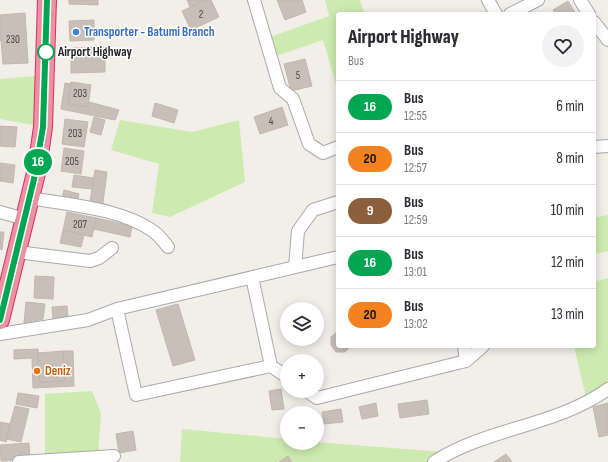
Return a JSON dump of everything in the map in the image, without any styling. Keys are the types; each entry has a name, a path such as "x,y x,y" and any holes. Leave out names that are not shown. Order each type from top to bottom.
{"highway":[{"path":"0,320 6,268 17,252 30,198 43,127 47,0"}],"street":[{"path":"254,0 280,88 293,99 309,144 323,153 336,148"},
{"path":"488,0 495,12"},
{"path":"514,12 538,0"},
{"path":"580,0 588,12"},
{"path":"596,25 608,40"},
{"path":"596,147 608,146"},
{"path":"30,198 122,215 139,222 155,232 168,247"},
{"path":"295,267 298,231 314,210 336,203"},
{"path":"0,212 25,218"},
{"path":"17,252 90,261 99,258 112,248"},
{"path":"0,334 88,320 117,309 336,257"},
{"path":"248,278 271,366 280,372"},
{"path":"117,309 136,395 271,366"},
{"path":"464,348 466,361"},
{"path":"324,396 466,361 481,348"},
{"path":"434,462 452,450 526,426 595,398 608,389"},
{"path":"19,462 114,456"}],"green space":[{"path":"325,0 360,0 364,12 336,12 336,84 323,40 273,57 267,38 329,16"},
{"path":"45,75 43,127 0,119 0,79"},
{"path":"120,120 192,132 239,120 245,182 170,217 152,213 159,164 111,150"},
{"path":"608,215 608,251 596,254 596,218"},
{"path":"608,278 608,389 586,397 574,348 596,348 596,281"},
{"path":"92,391 101,413 98,455 45,458 45,394"},
{"path":"182,429 280,438 280,450 324,450 324,443 442,452 428,462 180,462"}],"building":[{"path":"69,0 98,0 98,5 69,4"},
{"path":"187,0 207,0 190,7"},
{"path":"207,0 211,0 219,17 191,30 182,11"},
{"path":"277,0 302,0 306,12 285,20"},
{"path":"568,1 575,12 554,12 553,10"},
{"path":"25,13 28,63 3,64 0,40 0,15"},
{"path":"94,20 94,40 70,41 69,21"},
{"path":"105,47 105,72 71,73 71,48"},
{"path":"305,59 312,86 291,91 284,64"},
{"path":"71,82 91,85 88,107 68,104"},
{"path":"65,83 71,84 68,104 88,107 89,102 119,110 115,120 61,109"},
{"path":"155,103 178,110 174,123 152,116"},
{"path":"282,107 288,125 260,134 254,117"},
{"path":"94,117 105,120 101,135 90,132"},
{"path":"65,119 88,122 84,147 62,144"},
{"path":"0,126 17,127 15,147 0,146"},
{"path":"64,148 84,151 81,174 61,171"},
{"path":"0,163 15,165 13,183 0,181"},
{"path":"95,170 107,172 102,210 89,208"},
{"path":"74,175 93,178 92,189 72,187"},
{"path":"64,190 79,194 77,203 62,199"},
{"path":"67,212 96,218 92,237 63,230"},
{"path":"96,218 132,226 130,237 94,229"},
{"path":"63,230 84,235 81,247 60,243"},
{"path":"0,232 4,232 2,250 0,249"},
{"path":"35,276 54,277 53,299 34,298"},
{"path":"26,302 45,304 43,319 24,323"},
{"path":"178,304 195,360 173,366 156,310"},
{"path":"67,306 68,317 53,319 52,307"},
{"path":"336,333 336,348 349,348 345,352 336,352 331,345 331,337"},
{"path":"38,349 39,382 65,381 63,351 73,351 74,386 33,388 32,358 14,359 14,350"},
{"path":"63,351 65,381 39,382 38,353"},
{"path":"280,389 280,398 282,398 284,406 280,406 280,409 272,410 269,391"},
{"path":"18,393 39,396 37,408 16,404"},
{"path":"427,400 429,414 400,418 398,404"},
{"path":"376,403 378,416 362,419 359,407"},
{"path":"608,403 608,435 599,437 593,407"},
{"path":"15,406 29,409 21,442 6,439"},
{"path":"341,409 343,422 324,424 324,412"},
{"path":"0,422 10,424 6,442 0,440"},
{"path":"133,431 136,450 119,453 116,434"},
{"path":"29,443 30,459 1,461 0,445"},
{"path":"506,454 512,462 494,462"},
{"path":"288,456 292,462 279,462"}],"bus line":[{"name":"16","path":"0,320 34,179 43,127 47,0"}],"place":[{"name":"Transporter - Batumi Branch","path":"76,32"},
{"name":"Airport Highway","path":"46,52"},
{"name":"Deniz","path":"37,371"}]}
